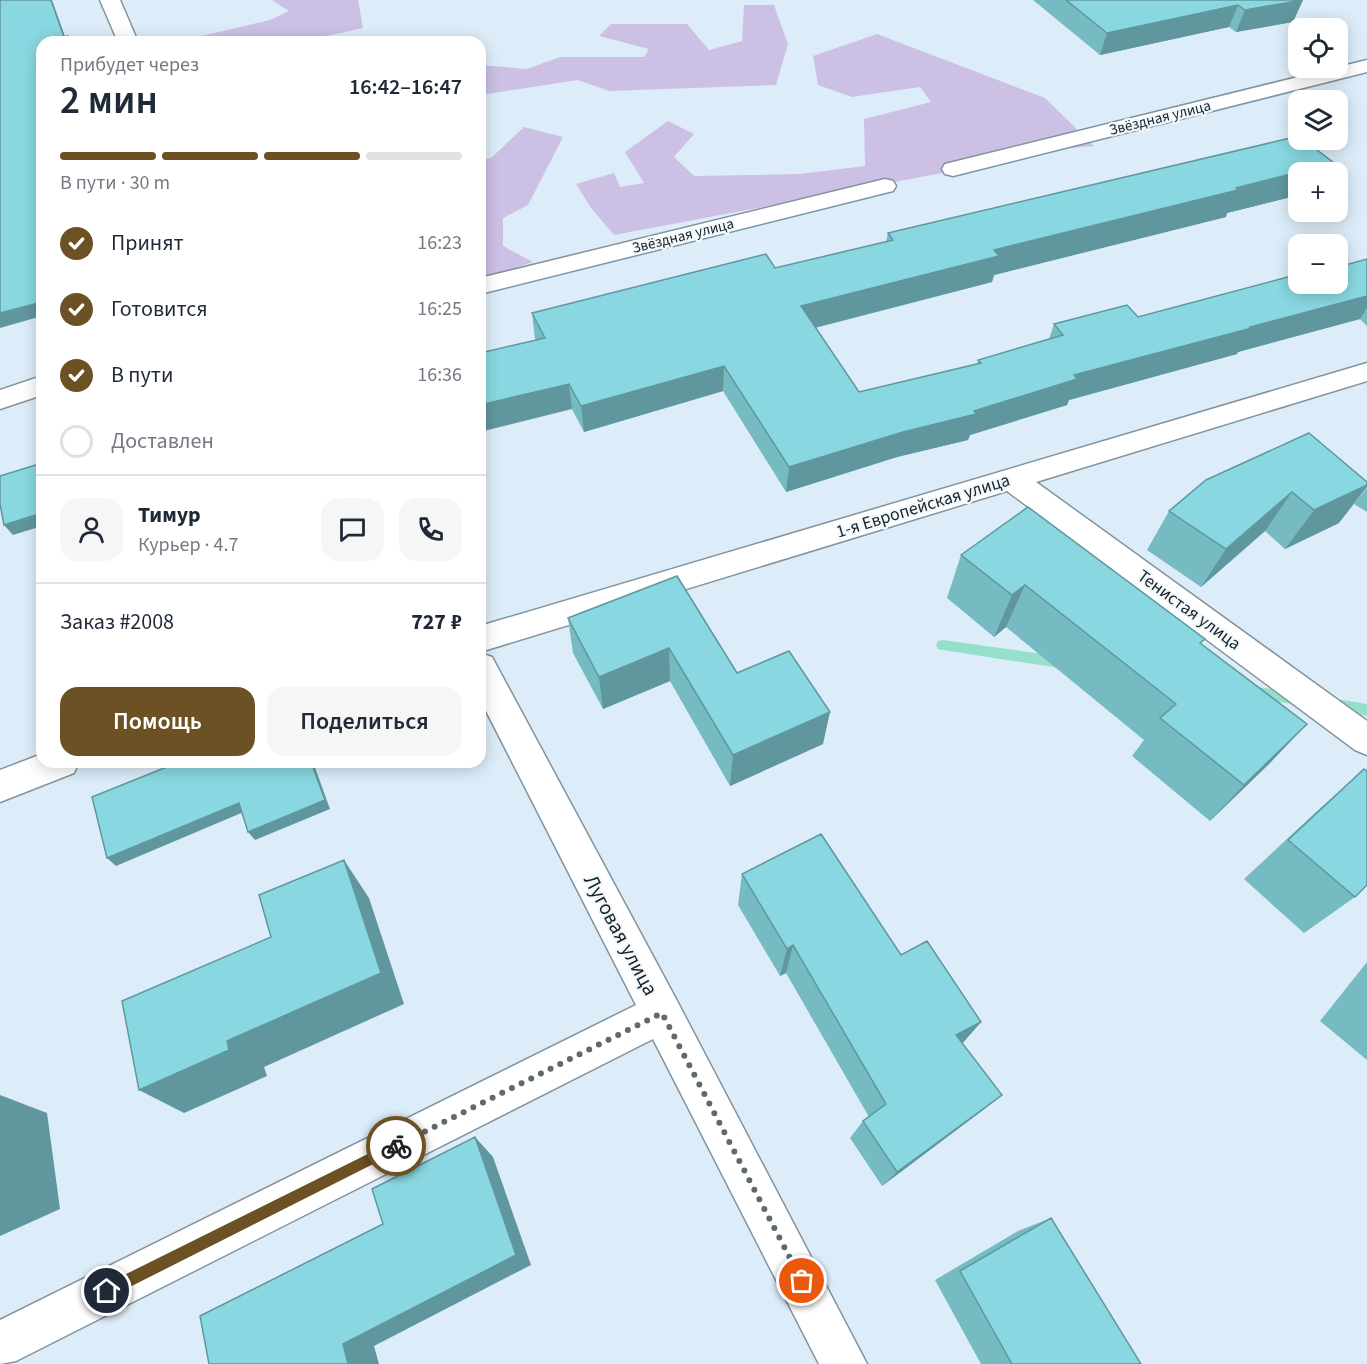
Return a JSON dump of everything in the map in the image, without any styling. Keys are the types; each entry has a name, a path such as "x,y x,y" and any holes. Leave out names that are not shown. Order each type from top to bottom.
{"street":[{"path":"110,0 125,36"},
{"name":"Звёздная улица","path":"953,169 1367,66"},
{"name":"Звёздная улица","path":"486,285 885,186"},
{"name":"1-я Европейская улица","path":"486,637 1365,375"},
{"path":"0,400 36,387"},
{"name":"Тенистая улица","path":"1011,479 1367,740"},
{"name":"Луговая улица","path":"486,678 844,1364"},
{"path":"0,786 46,768"},
{"path":"0,1345 662,1013"}],"shaded area":[{"path":"272,0 358,0 363,28 326,36 202,36 270,20 289,11"},
{"path":"744,5 774,5 788,44 776,85 609,91 578,80 486,94 486,66 527,69 560,57 644,57 649,49 599,36 611,24 687,24 709,50 742,41"},
{"path":"877,34 1045,98 1094,146 1059,149 992,167 958,170 614,235 591,208 576,184 614,173 620,187 644,183 625,152 668,121 694,134 674,157 694,176 799,174 865,166 864,119 931,102 920,87 852,97 818,85 813,56"},
{"path":"524,127 563,137 528,205 503,218 503,246 533,262 486,277 486,158 491,158"}],"building":[{"path":"0,0 51,0 64,36 36,36 36,304 0,313"},
{"path":"1066,0 1303,0 1245,10 1238,5 1107,33"},
{"path":"1288,139 1288,150 1317,150 1333,162 1288,162 1288,175 1236,188 1238,190 994,250 999,256 801,306 859,392 981,363 978,360 1063,335 1054,324 1127,305 1138,317 1288,277 1288,294 1348,294 1348,264 1367,259 1367,296 1074,375 1077,379 974,411 976,414 903,432 789,467 724,366 581,406 569,384 486,404 486,352 545,338 532,313 766,254 775,268 893,240 888,233"},
{"path":"1309,433 1367,482 1367,485 1314,510 1292,492 1226,549 1169,511 1206,480"},
{"path":"36,465 36,515 4,525 0,504 0,476"},
{"path":"1028,507 1205,639 1200,643 1307,724 1244,785 1160,718 1176,704 1025,585 1012,595 961,555"},
{"path":"677,576 737,673 789,651 830,712 733,755 669,648 599,677 568,618"},
{"path":"164,768 313,768 325,800 248,832 239,803 107,858 92,797"},
{"path":"1364,769 1367,771 1367,885 1355,897 1288,840"},
{"path":"821,834 901,955 927,941 981,1022 956,1035 1002,1095 897,1172 863,1121 886,1104 793,945 787,949 742,874"},
{"path":"344,860 381,973 227,1041 229,1050 139,1090 122,1001 271,937 259,895"},
{"path":"475,1137 516,1255 343,1344 348,1364 209,1364 200,1316 383,1224 372,1189"},
{"path":"1051,1218 1141,1364 1012,1364 960,1271"}],"waterway":[{"path":"943,645 1065,663"},
{"path":"1250,692 1300,699"},
{"path":"1330,704 1367,710"}],"way so far":[{"path":"396,1146 662,1013 802,1281"}],"route":[{"path":"107,1291 396,1146"}]}
